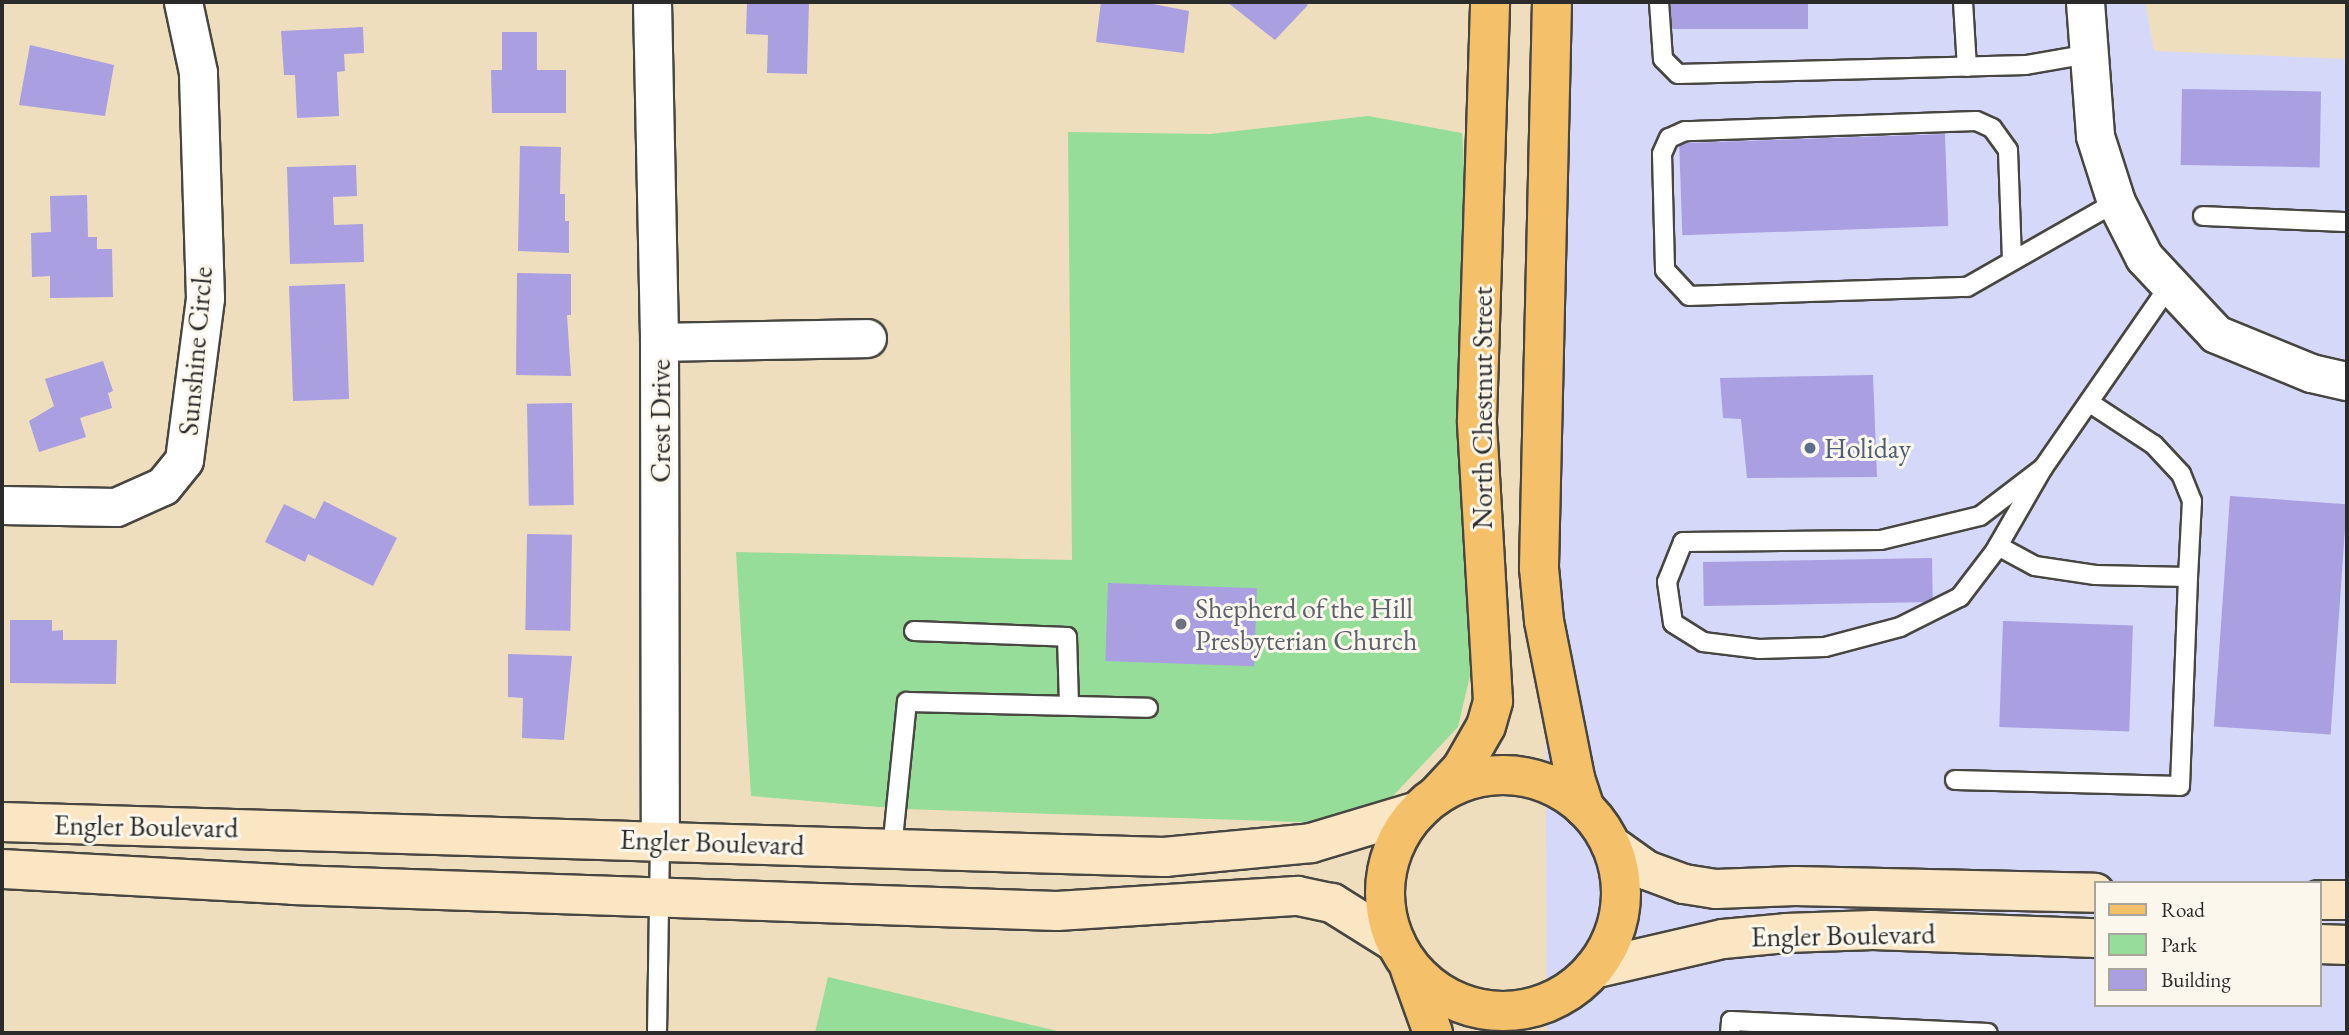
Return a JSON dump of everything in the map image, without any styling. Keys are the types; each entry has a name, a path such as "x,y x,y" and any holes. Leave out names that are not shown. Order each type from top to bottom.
{"main road":[{"name":"North Chestnut Street","path":"1427,804 1462,768 1486,726 1493,701 1477,420 1490,2"},
{"name":"North Chestnut Street","path":"1552,2 1539,568 1547,634 1575,778 1585,808"},
{"path":"1433,1033 1388,921 1387,874 1392,851 1427,804 1467,781 1501,775 1547,783 1585,808 1611,845 1621,888 1615,931 1594,969 1557,998 1532,1033"},
{"name":"Engler Boulevard","path":"2,822 1164,857 1268,850 1311,843 1427,804"},
{"name":"Engler Boulevard","path":"1611,845 1646,870 1684,884 1716,889 1795,886 2094,893"},
{"name":"Engler Boulevard","path":"2,869 659,898 1057,911 1298,896 1332,904 1402,953"},
{"path":"2321,900 2347,900"},
{"name":"Engler Boulevard","path":"1594,969 1723,939 1786,933 1874,930 2094,938"},
{"path":"2321,944 2347,945"},
{"path":"1402,953 1444,995 1465,1005 1512,1011 1557,998"}],"street":[{"name":"Sunshine Circle","path":"2,505 116,507 163,486 184,460 205,298 198,72 183,2"},
{"name":"Crest Drive","path":"652,2 659,342 660,841"},
{"path":"2085,2 2095,136 2116,202 2144,257 2216,334 2311,373 2347,381"},
{"path":"659,342 867,338"}],"lane":[{"path":"1659,2 1664,59 1678,74 2026,65 2089,54"},
{"path":"1963,2 1967,66"},
{"path":"2012,260 2008,150 1993,128 1976,121 1685,131 1669,138 1662,154 1665,271 1689,296 1967,288 2116,202"},
{"path":"2203,216 2347,222"},
{"path":"2043,468 1980,516 1881,540 1683,542 1667,582 1672,623 1703,642 1759,649 1825,647 1900,627 1960,597 1997,546 2043,468 2171,283"},
{"path":"1955,780 2180,786 2192,501 2181,474 2154,445 2090,403"},
{"path":"1997,546 2035,566 2095,575 2188,577"},
{"path":"914,631 1067,637 1069,704"},
{"path":"892,849 907,702 1148,708"},
{"path":"657,1033 660,841"},
{"path":"1730,1033 1731,1021 1814,1029 1988,1033"}],"shaded area":[{"path":"1549,2 2145,2 2154,51 2347,59 2347,913 2321,885 2321,881 2094,881 2094,1007 2321,1007 2321,913 2347,915 2347,1033 1547,1033 1544,382"}],"green space":[{"path":"1368,116 1462,133 1471,276 1459,473 1475,654 1458,727 1392,797 1330,823 904,809 751,796 736,552 1072,560 1068,132 1210,134"},
{"path":"828,977 1066,1033 815,1033"}],"building":[{"path":"747,2 809,2 807,74 767,73 768,35 746,34"},
{"path":"1101,2 1143,2 1189,11 1184,53 1096,42"},
{"path":"1227,2 1303,2 1308,5 1275,40"},
{"path":"1671,2 1808,2 1808,29 1671,29"},
{"path":"363,27 364,53 344,54 345,71 337,72 339,116 297,118 295,75 284,75 281,31"},
{"path":"502,32 537,32 537,70 566,70 566,113 492,113 491,70 502,70"},
{"path":"30,45 114,65 105,116 19,105"},
{"path":"2182,89 2321,91 2320,167 2181,165"},
{"path":"1945,134 1948,226 1682,235 1679,143"},
{"path":"520,146 561,147 560,194 565,194 565,221 569,221 569,253 518,251"},
{"path":"356,165 357,196 333,197 334,225 363,224 364,262 290,264 287,167"},
{"path":"87,195 88,237 97,237 97,249 112,249 113,297 50,298 50,276 32,277 31,233 51,232 50,196"},
{"path":"517,273 571,274 571,315 567,315 571,376 516,375"},
{"path":"345,284 349,399 293,401 289,286"},
{"path":"103,361 113,391 108,393 112,408 80,418 86,437 39,452 29,421 54,406 45,379"},
{"name":"Holiday","path":"1873,375 1877,477 1747,478 1741,419 1723,418 1720,378"},
{"path":"572,403 574,505 529,506 527,404"},
{"path":"2230,496 2347,504 2331,735 2214,726"},
{"path":"324,501 397,538 373,586 308,554 305,562 265,542 284,504 315,519"},
{"path":"527,534 572,535 570,631 525,630"},
{"path":"1932,558 1933,602 1704,606 1703,562"},
{"name":"Shepherd of the Hill Presbyterian Church","path":"1108,583 1257,588 1254,666 1105,661"},
{"path":"10,620 52,620 52,631 63,630 63,640 117,640 116,684 10,683"},
{"path":"2003,621 2133,626 2129,731 1999,727"},
{"path":"508,654 572,656 564,740 522,738 523,698 508,697"}],"place":[{"name":"Holiday","path":"1810,448"},
{"name":"Shepherd of the Hill Presbyterian Church","path":"1181,624"}]}
